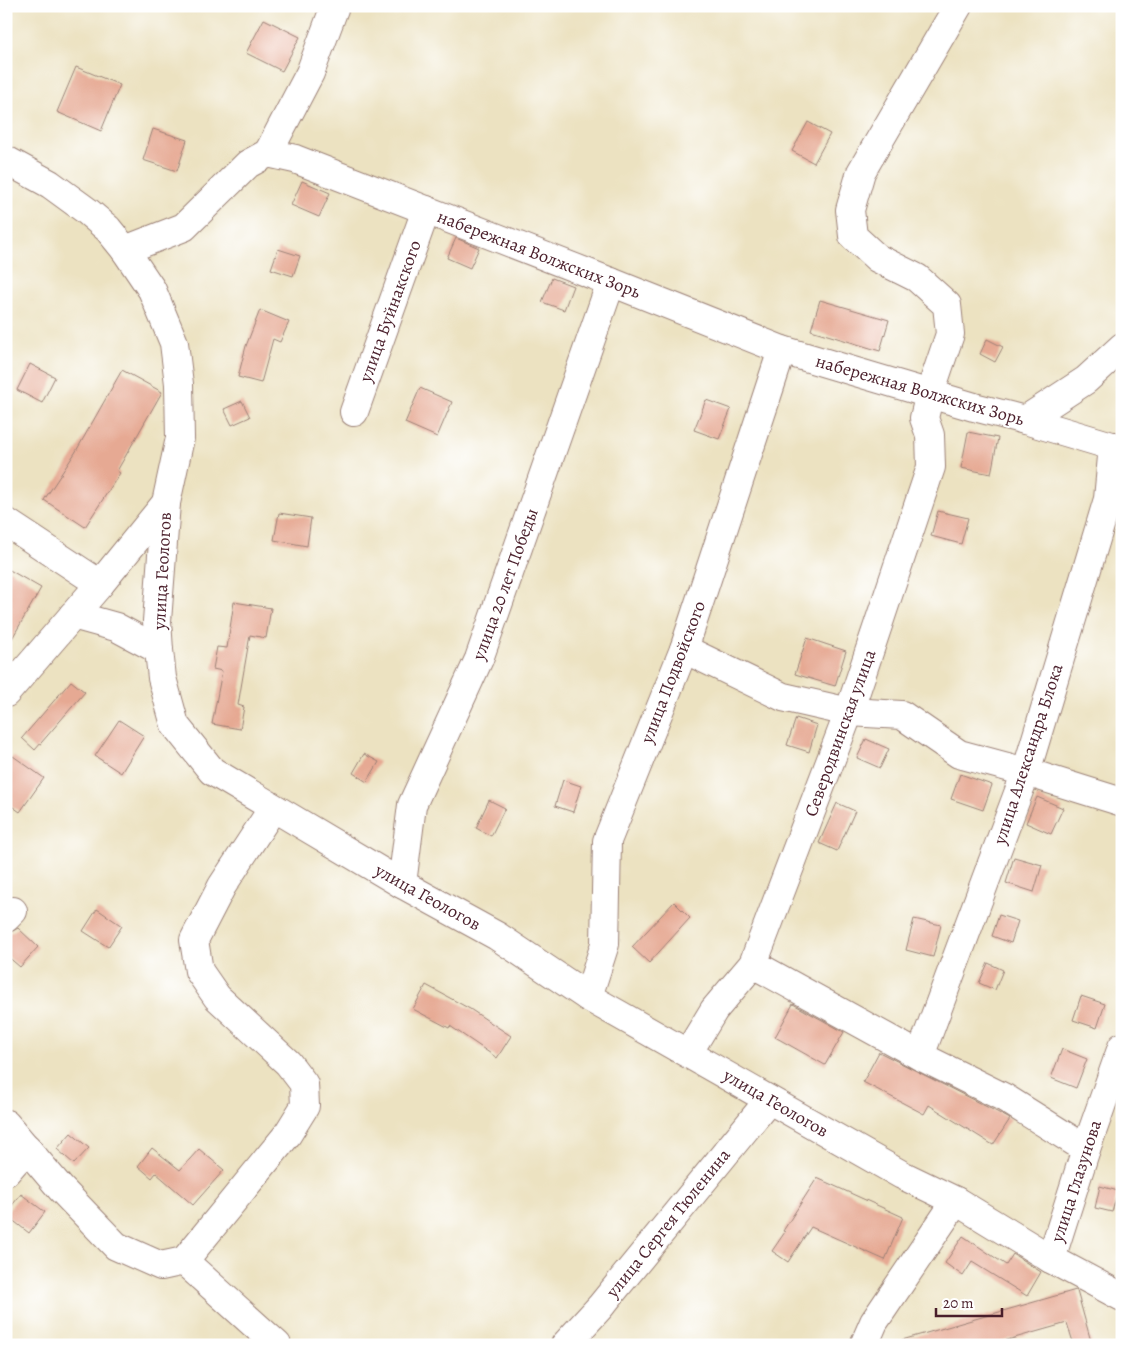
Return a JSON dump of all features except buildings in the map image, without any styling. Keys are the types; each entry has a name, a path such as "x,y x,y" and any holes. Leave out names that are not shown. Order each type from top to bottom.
{"street":[{"name":"Северодвинская улица","path":"688,1053 714,1010 753,964 849,712 931,467 930,435 924,418 930,393 950,334 947,305 917,278 877,258 853,236 850,210 862,172 958,6"},
{"path":"6,160 50,184 87,211 108,229 125,250 184,226 248,164 268,153 310,73 334,7"},
{"name":"набережная Волжских Зорь","path":"268,153 295,159 782,350 1117,447"},
{"name":"улица Буйнакского","path":"354,412 426,210"},
{"name":"улица Геологов","path":"125,250 152,290 174,343 179,384 180,438 166,503 157,621 162,678 175,725 212,771 402,884 496,936 588,997 902,1175 956,1201 1051,1259 1122,1297"},
{"name":"улица 20 лет Победы","path":"402,884 412,805 479,659 611,282"},
{"path":"1025,420 1086,380 1122,347"},
{"name":"улица Подвойского","path":"588,997 604,944 606,840 684,649 782,350"},
{"name":"улица Александра Блока","path":"920,1056 1026,772 1108,499 1117,447"},
{"path":"6,693 100,584 166,503"},
{"path":"6,522 100,584"},
{"path":"73,615 116,627 159,650"},
{"path":"684,649 783,697 849,712 902,715 958,754 1026,772 1122,802"},
{"path":"6,1124 61,1189 116,1246 160,1266 184,1261 287,1135 305,1106 304,1084 299,1077 288,1064 217,997 199,971 194,940 222,886 274,808"},
{"path":"753,964 920,1056 1005,1098 1086,1149"},
{"name":"улица Глазунова","path":"1051,1259 1086,1149 1122,1047"},
{"name":"улица Сергея Тюленина","path":"565,1345 600,1307 769,1100"},
{"path":"6,1172 27,1148"},
{"path":"864,1345 874,1322 956,1201"},
{"path":"184,1261 278,1345"}]}
